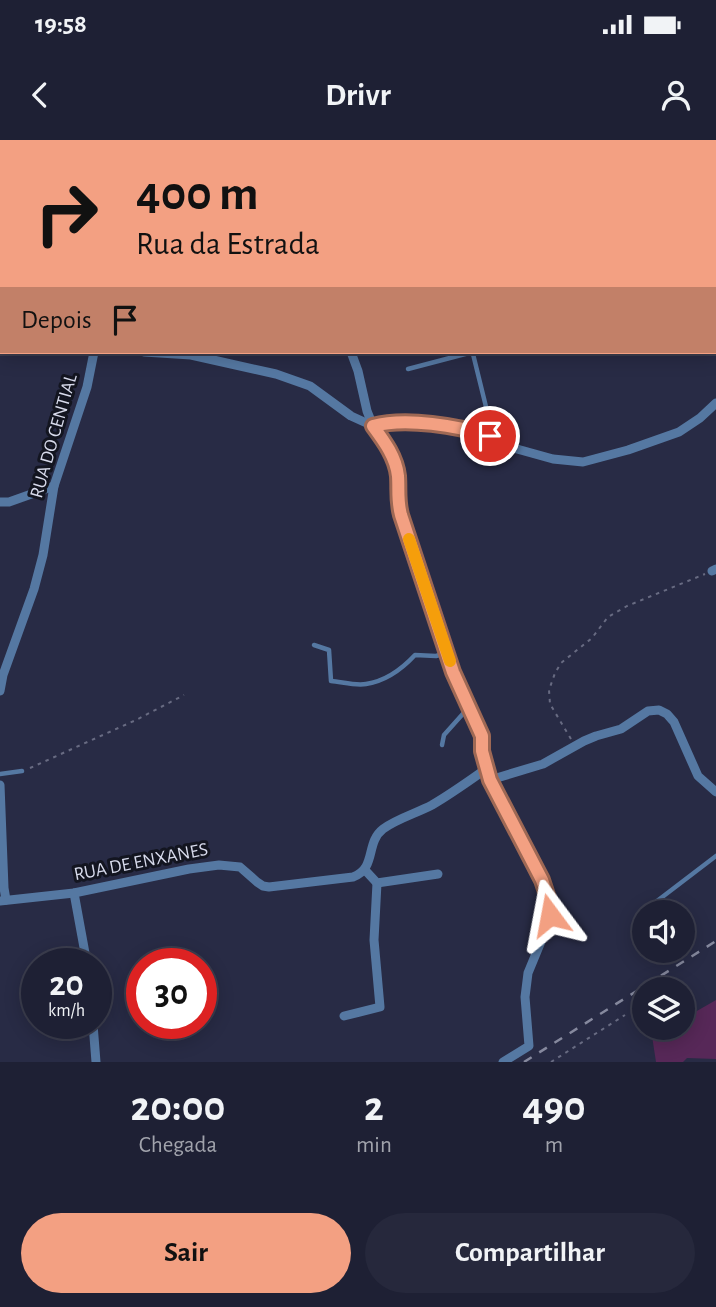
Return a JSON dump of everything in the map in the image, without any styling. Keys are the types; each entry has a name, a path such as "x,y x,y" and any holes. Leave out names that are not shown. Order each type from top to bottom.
{"street":[{"name":"RUA DO CENTIAL","path":"0,691 3,674 34,589 54,486 87,387 94,354"},
{"path":"175,354 276,374 310,386 351,416 373,426 385,423 467,429 517,449 552,459 583,462 679,432 716,403"},
{"path":"352,354 367,411 394,461 398,475 397,500 401,515 453,672 482,736 486,769 542,880 550,904 547,927 528,973 525,997 529,1046 503,1062"},
{"path":"0,502 9,502 54,486"},
{"path":"490,780 543,764 596,736 621,729 649,711 659,710 674,722 698,776 716,792"},
{"path":"344,1016 380,1007 374,940 377,883 365,870 373,843 383,829 434,804 486,769"},
{"path":"0,785 3,900"},
{"name":"RUA DE ENXANES","path":"3,900 74,893 219,865 240,867 257,882 269,887 353,877 365,870"},
{"path":"377,883 438,874"},
{"path":"74,893 84,948"},
{"path":"94,1039 96,1062"}],"lane":[{"path":"408,369 465,354"},
{"path":"472,354 490,423 490,436"},
{"path":"314,645 329,650 331,681 365,685 387,678 402,669 415,655 436,656 447,653"},
{"path":"442,745 444,735 468,707"},
{"path":"0,774 22,771"},
{"path":"658,900 716,856"}],"path":[{"path":"576,746 550,704 549,690 561,663 592,638 608,617 627,606 714,570"},
{"path":"22,771 136,720 184,695"},
{"path":"551,1062 625,1015"}],"shaded area":[{"path":"716,1000 716,1059 687,1058 683,1062 656,1062 653,1040 695,1040 695,1012"}],"railway":[{"path":"524,1062 716,941"}],"slow traffic":[{"path":"409,539 450,661"}],"route":[{"path":"490,436 467,429 436,425 385,423 373,426 388,446 394,461 398,475 397,500 401,515 453,672 482,736 482,751 490,780 542,880 550,904 550,915"}]}
